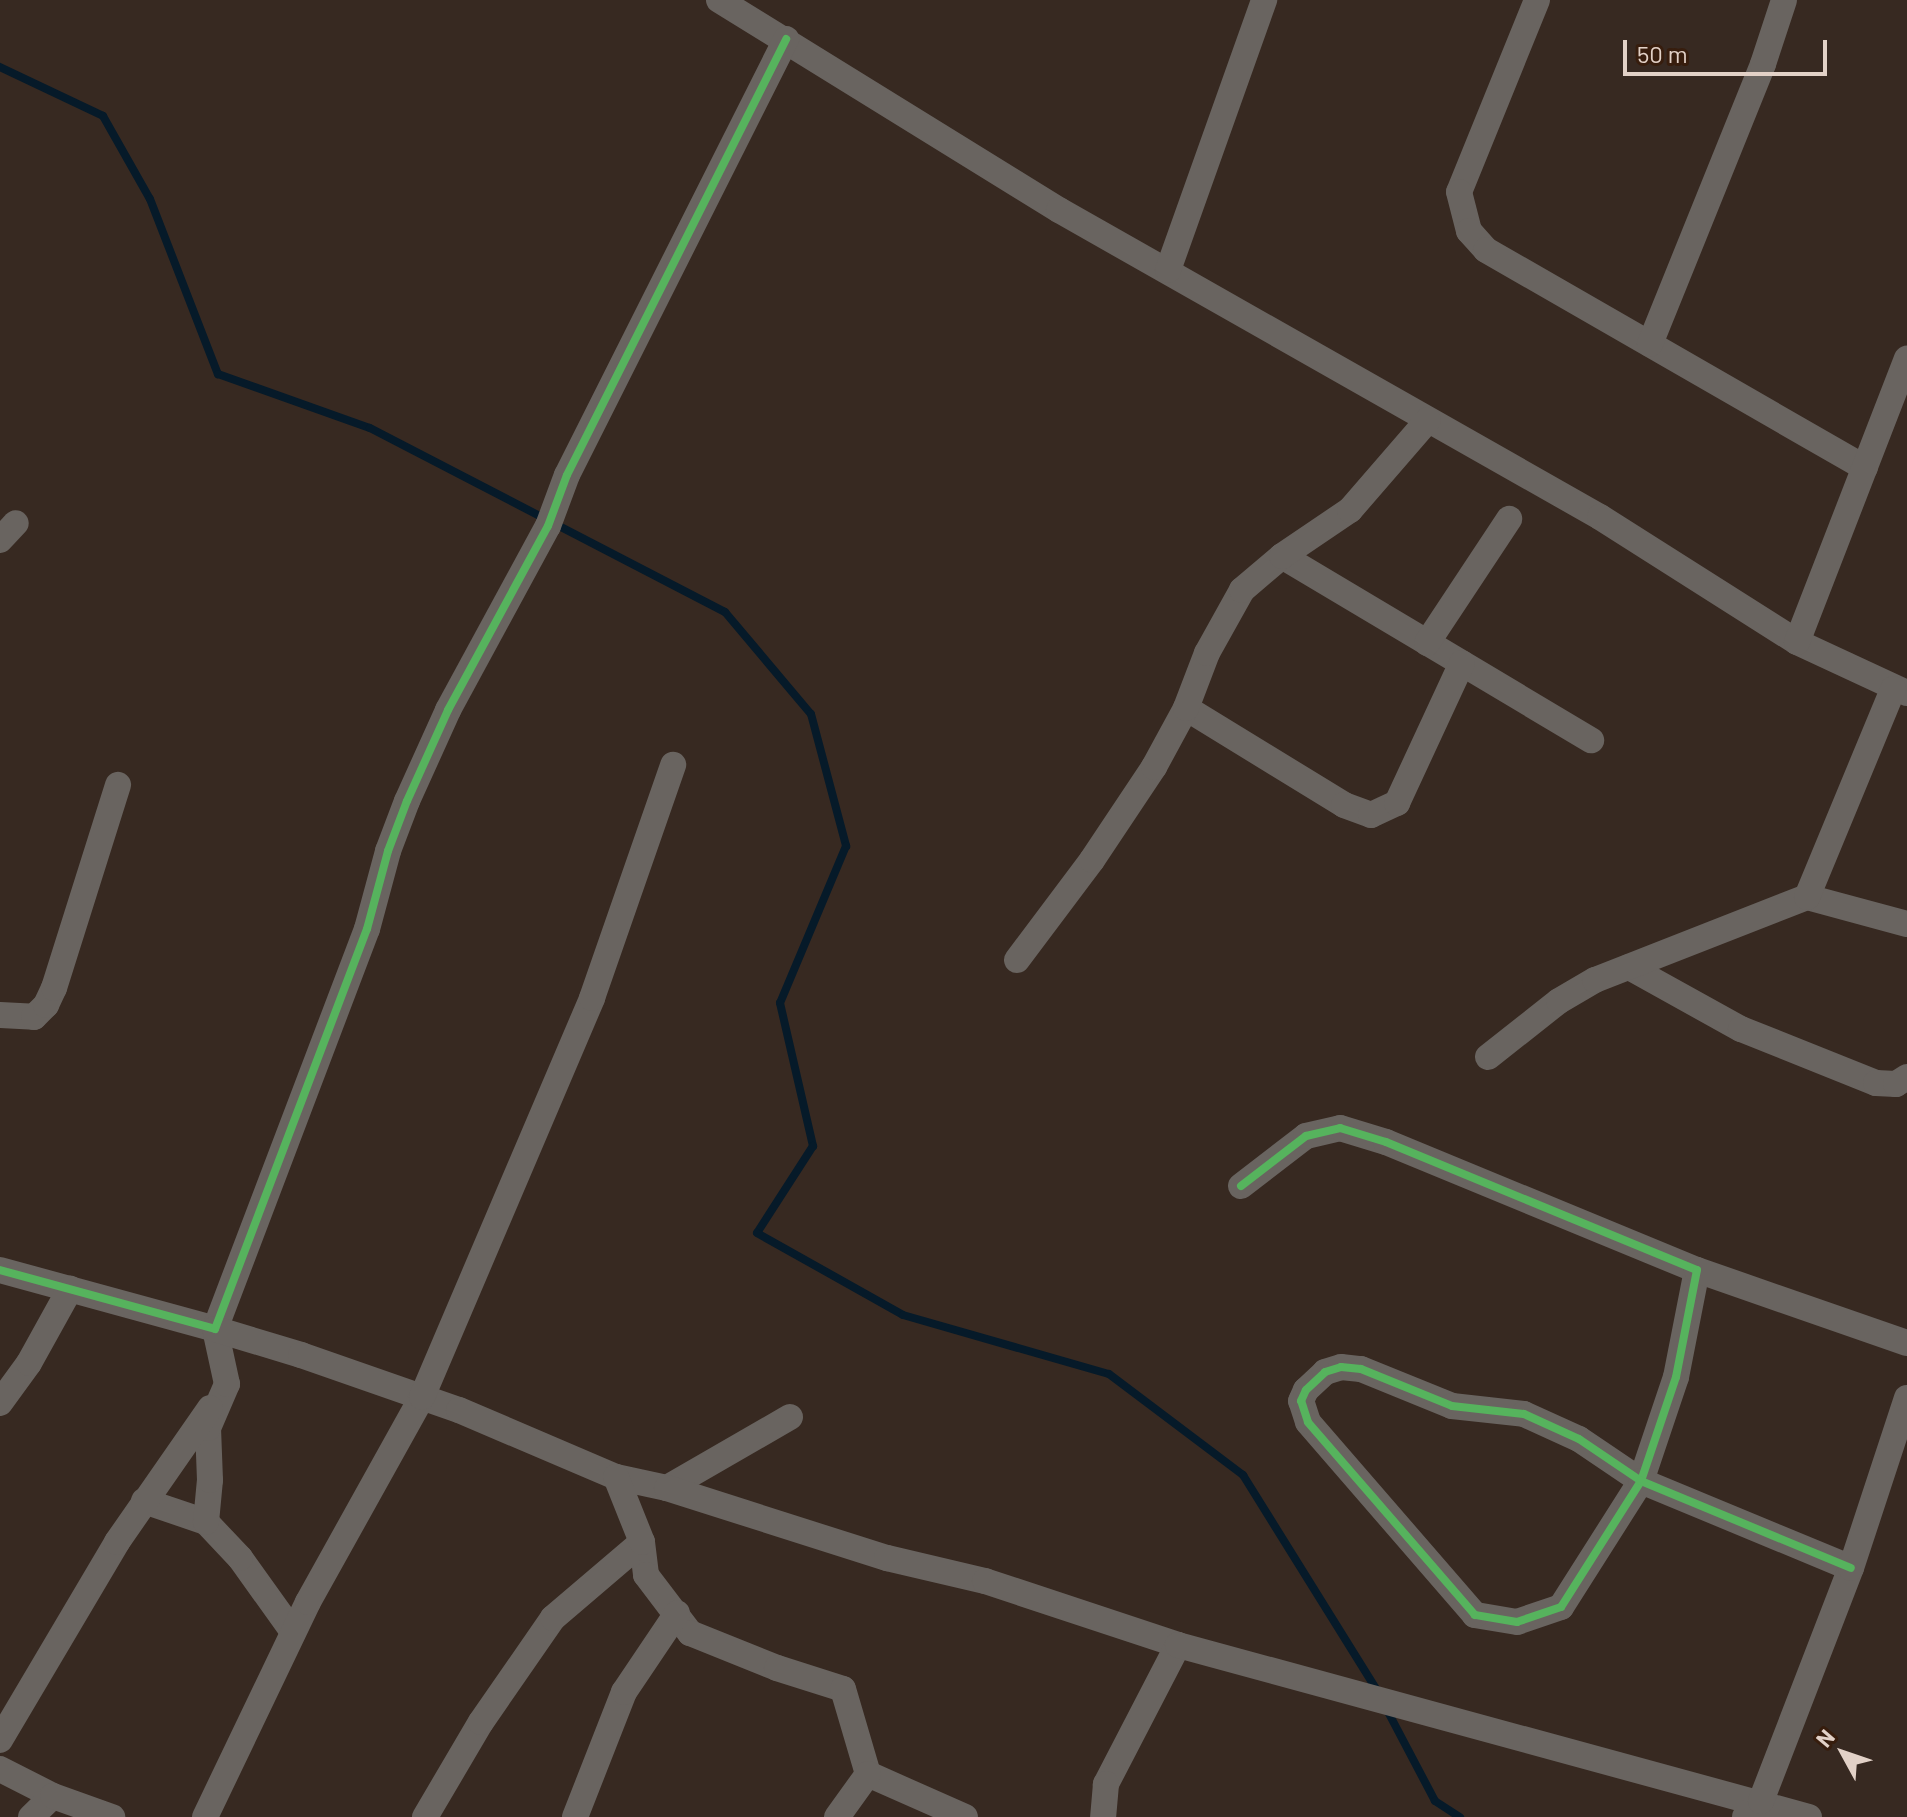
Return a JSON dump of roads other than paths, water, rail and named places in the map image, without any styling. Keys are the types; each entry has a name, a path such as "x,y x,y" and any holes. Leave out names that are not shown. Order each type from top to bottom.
{"street":[{"path":"719,0 1059,210 1600,517 1797,642 1900,691 1807,897"},
{"path":"1168,270 1264,0"},
{"path":"1537,0 1459,192 1469,231 1486,250 1865,468"},
{"path":"1650,344 1763,64 1784,0"},
{"path":"206,1522 210,1480 208,1428 227,1384 215,1329 367,929 388,851 407,801 448,710 548,526 567,475 786,39"},
{"path":"1797,642 1907,359"},
{"path":"1017,960 1092,860 1154,767 1186,708 1207,653 1242,590 1282,556 1350,510 1428,420"},
{"path":"1427,643 1509,519"},
{"path":"1282,556 1591,740"},
{"path":"1186,708 1344,805 1371,815 1397,803 1462,663"},
{"path":"205,1817 293,1632 422,1397 592,998 673,765"},
{"path":"0,1015 34,1017 46,1005 118,785"},
{"path":"1488,1057 1559,1001 1629,967 1807,897 1907,924"},
{"path":"1629,967 1741,1029 1876,1083 1896,1084 1907,1077"},
{"path":"1241,1186 1306,1136 1340,1128 1386,1142 1697,1270 1907,1343"},
{"path":"0,1270 215,1329 422,1397 616,1477 667,1488 790,1530 1027,1594 1178,1645 1615,1765 1753,1809 1809,1817"},
{"path":"1697,1270 1676,1377 1641,1481 1561,1607 1517,1622 1475,1615 1308,1422 1301,1401 1306,1390 1325,1372 1341,1367 1361,1369 1452,1406 1524,1414 1579,1439 1641,1481 1851,1568"},
{"path":"0,1403 29,1363 70,1289"},
{"path":"0,1740 144,1501 227,1384"},
{"path":"1753,1809 1851,1568 1907,1398"},
{"path":"667,1488 790,1417"},
{"path":"616,1477 642,1542 646,1575 690,1633 777,1668 843,1689 868,1774 965,1817"},
{"path":"144,1501 206,1522 240,1558 293,1632"},
{"path":"425,1817 481,1722 553,1618 642,1542"},
{"path":"575,1817 624,1692 677,1613"},
{"path":"1085,1817 1106,1784 1178,1645"},
{"path":"0,1769 53,1796 112,1817"},
{"path":"837,1817 868,1774"},
{"path":"1103,1817 1106,1784"},
{"path":"31,1817 53,1796"}],"waterway":[{"path":"0,67 103,116 150,199 218,374 370,428 725,612 811,714 846,846 780,1003 813,1146 757,1233 903,1315 1109,1374 1243,1475 1378,1692"},
{"path":"1386,1708 1435,1801 1460,1817"}]}
